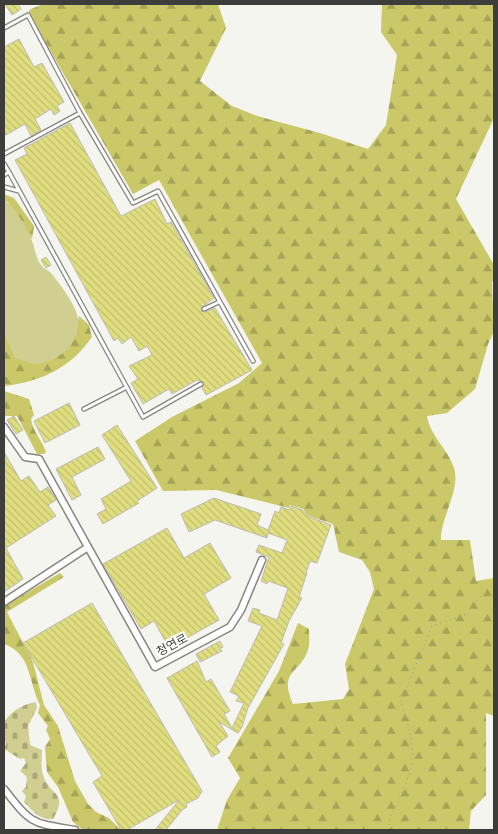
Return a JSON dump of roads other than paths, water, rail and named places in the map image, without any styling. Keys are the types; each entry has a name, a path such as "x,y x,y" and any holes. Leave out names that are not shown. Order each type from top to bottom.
{"street":[{"name":"청연로","path":"4,427 25,457 39,459 155,667 230,627 240,610 262,560"},
{"path":"4,602 88,547"},
{"path":"4,789 32,821 46,826 76,830"}],"lane":[{"path":"4,28 28,15 80,113 133,203 158,191 253,361"},
{"path":"4,154 80,113"},
{"path":"4,164 143,417 201,384"},
{"path":"4,175 9,172"},
{"path":"4,187 19,191"},
{"path":"204,310 219,302"},
{"path":"84,409 128,387"}]}
